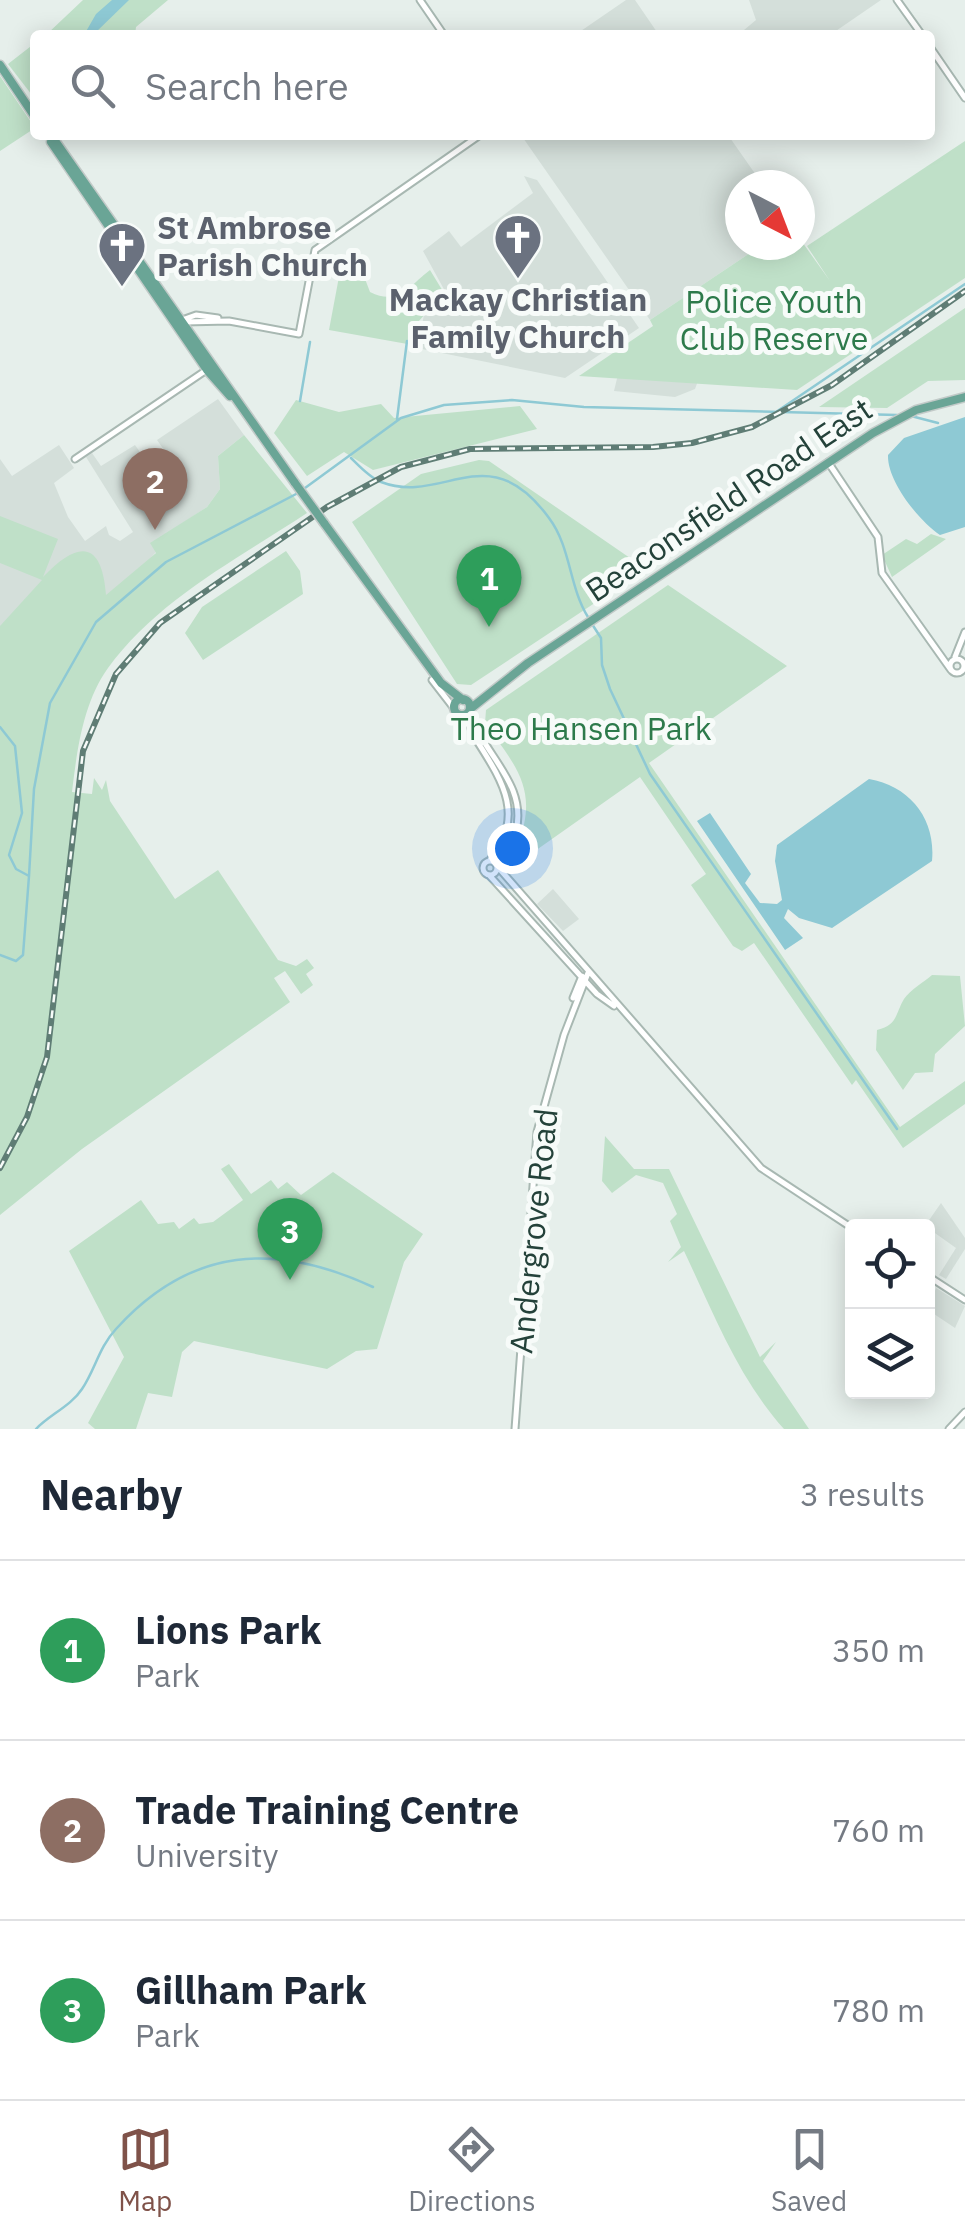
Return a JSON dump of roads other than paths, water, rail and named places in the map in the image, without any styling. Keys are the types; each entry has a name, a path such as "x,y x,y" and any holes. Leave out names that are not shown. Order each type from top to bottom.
{"main road":[{"path":"0,65 30,110"},
{"path":"52,140 388,611 441,683 463,700"},
{"path":"180,323 192,333 211,367"},
{"name":"Beaconsfield Road East","path":"528,664 463,700 464,710 828,462 904,416 965,396"},
{"path":"388,611 432,680 464,710"}],"street":[{"path":"420,0 441,30"},
{"path":"897,0 918,30"},
{"path":"935,53 963,94"},
{"path":"180,323 201,314 299,334 316,250 473,140"},
{"path":"192,333 194,322 211,320"},
{"path":"180,323 229,321"},
{"path":"76,458 211,367"},
{"path":"828,462 878,537 882,573 951,670 962,672 960,648"},
{"path":"951,670 965,632"},
{"path":"940,656 964,662"},
{"path":"432,680 499,771 510,804 507,829 483,869 585,975"},
{"path":"464,710 476,739"},
{"path":"464,710 515,794 516,830 489,875"},
{"path":"488,861 497,866 585,975 761,1168 845,1223"},
{"path":"574,967 574,997"},
{"name":"Andergrove Road","path":"516,1429 537,1132 574,997 585,975"},
{"name":"Andergrove Road","path":"564,1035 585,975"},
{"path":"935,1281 965,1300"},
{"path":"949,1429 965,1412"}],"water":[{"path":"112,0 129,0 98,30 87,30 96,14"},
{"path":"965,417 965,527 940,535 906,500 893,477 888,455 904,438"},
{"path":"869,779 897,789 917,807 930,831 932,861 832,928 799,918 788,909 784,918 803,938 785,950 697,821 710,813 751,874 745,883 760,903 777,904 782,900 775,861 777,845"}],"waterway":[{"path":"776,412 965,284"},
{"path":"397,419 407,341"},
{"path":"300,401 310,342"},
{"path":"305,488 401,418 444,405 512,400 584,407 897,415"},
{"path":"911,416 938,423"},
{"path":"351,458 377,480 404,487 486,476 506,480 527,493 556,529 588,617"},
{"path":"29,876 34,789 50,703 96,622 166,562 298,493"},
{"path":"592,624 601,638 602,665 610,689 650,774 897,1129"},
{"path":"0,727 15,746 22,813 9,855 16,869 29,876 23,955 16,961 0,955"},
{"path":"36,1429 77,1395 116,1329 174,1281 205,1267 236,1260 269,1259 337,1272 373,1287"}],"railway":[{"path":"0,1168 27,1117 47,1057 83,751 116,674 160,623 327,507 401,467 470,449 653,447 692,443 752,427 832,385 965,291"}],"place":[{"name":"Mackay Christian Family Church","path":"518,280"},
{"name":"St Ambrose Parish Church","path":"122,288"},
{"name":"Trade Training Centre","path":"155,530"},
{"name":"Lions Park","path":"489,627"},
{"name":"Gillham Park","path":"290,1280"}],"park label":[{"name":"Police Youth Club Reserve","path":"774,320"},
{"name":"Theo Hansen Park","path":"581,729"}]}
